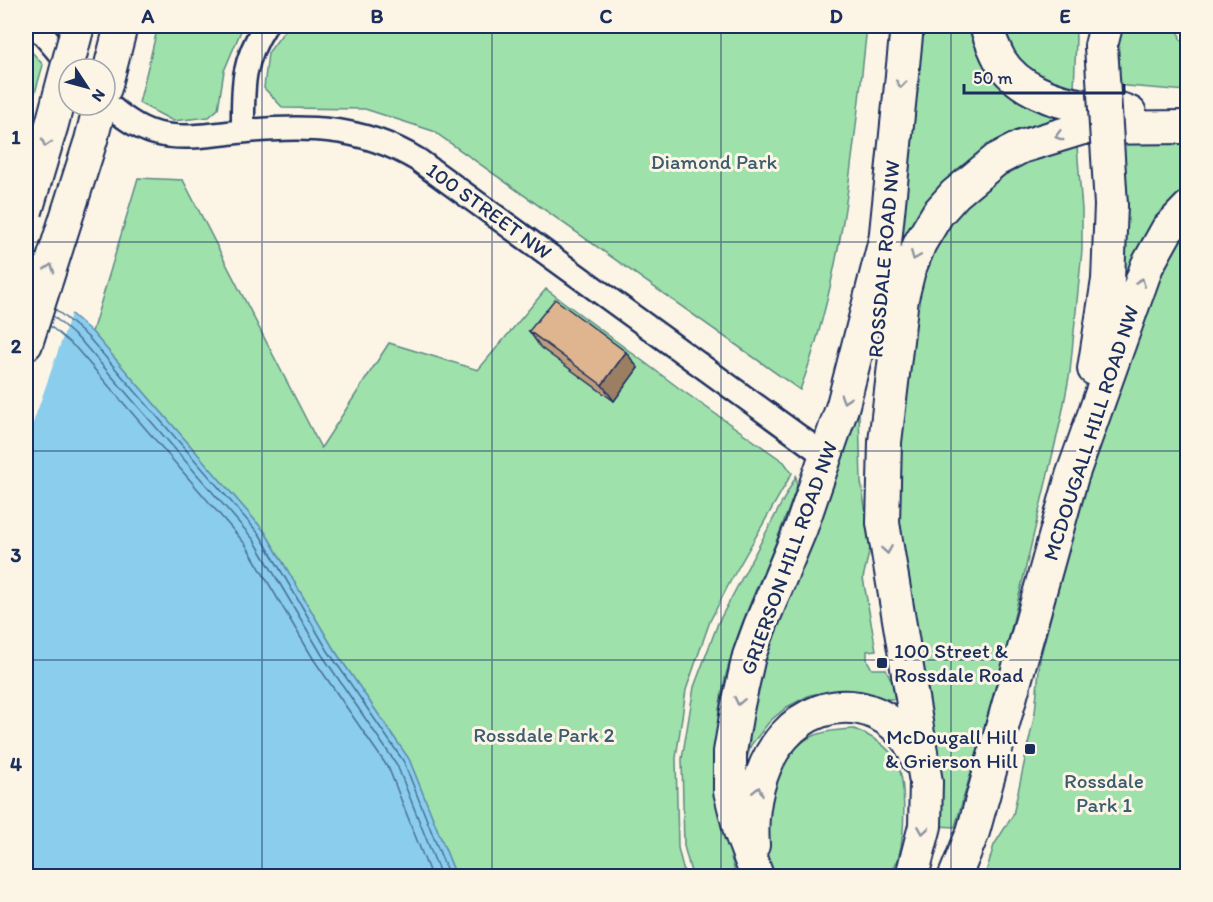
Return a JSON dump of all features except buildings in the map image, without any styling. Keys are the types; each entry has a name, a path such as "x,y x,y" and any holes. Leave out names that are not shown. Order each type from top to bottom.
{"main road":[{"path":"26,211 78,26"},
{"path":"113,57 121,26"},
{"name":"ROSSDALE ROAD NW","path":"883,492 873,458 871,403 885,240 908,26"},
{"path":"986,26 1001,62 1017,78 1035,90 1050,98 1084,106 1120,108 1173,127"},
{"path":"1072,476 1098,347 1108,280 1110,205 1102,32"},
{"path":"26,344 97,117"},
{"path":"912,876 925,826 926,782 882,523 885,442 902,298 909,270 920,243 938,213 974,177 996,160 1021,147 1083,128 1173,127"},
{"name":"MCDOUGALL HILL ROAD NW","path":"955,876 973,832 1072,476 1147,266 1167,230 1188,208"},
{"name":"GRIERSON HILL ROAD NW","path":"756,873 740,831 730,791 730,752 736,717 750,656 760,626 801,528 827,457 854,370 885,240"},
{"path":"756,873 752,832 761,779 783,736 813,714 848,706 874,712 886,718 898,727 913,747 926,782"},
{"path":"971,876 973,832"}],"street":[{"path":"36,26 63,57"},
{"path":"243,131 245,71 252,48 265,26"},
{"name":"100 STREET NW","path":"117,112 129,121 154,133 196,136 243,131 322,129 363,135 400,149 827,457"}],"green space":[{"path":"158,26 243,26 224,71 218,109 209,117 173,121 139,103"},
{"name":"Diamond Park","path":"288,26 867,26 845,210 837,256 815,346 800,390 433,131 365,109 283,108 264,88 268,53"},
{"path":"921,26 971,26 1025,103 1060,119 1023,133 897,266"},
{"path":"1004,26 1075,26 1074,90 1032,77 1007,44"},
{"path":"1111,26 1178,26 1180,39 1187,45 1187,91 1115,85"},
{"path":"26,45 43,65 26,124"},
{"path":"1187,141 1187,190 1151,233 1115,298 1115,142"},
{"path":"1077,146 1082,210 1082,250 1070,372 1061,419 1004,659 955,827 937,826 940,774 929,697 923,695 900,571 896,449 914,294 927,256 963,203 1019,161"},
{"name":"Rossdale Park 2","path":"138,178 183,180 321,448 389,343 478,370 546,289 683,391 784,462 792,473 710,621 686,690 676,758 678,848 685,876 456,876 409,759 333,648 265,532 92,332"},
{"name":"Rossdale Park 1","path":"1187,227 1187,876 985,876 994,845 1013,815 1035,713 1040,659 1085,483 1163,253"},
{"path":"862,378 859,413 861,482 871,544 863,578 876,650 867,651 867,660 872,669 886,669 900,699 880,699 866,692 841,690 810,695 787,707 770,721 751,745 738,788 741,719"},
{"path":"796,476 797,487 737,639 726,674 719,710 717,773 719,794 736,876 692,876 684,846 682,759 694,687 718,623"},
{"path":"854,729 882,744 899,767 904,806 903,834 899,855 891,876 769,876 767,841 770,804 781,769 791,754 809,738 828,732"}],"water":[{"path":"26,275 92,332 265,532 333,648 409,759 456,876 26,876"}],"pier":[{"path":"26,272 72,311 26,443"}],"place":[{"name":"100 Street & Rossdale Road","path":"882,663"},
{"name":"McDougall Hill & Grierson Hill","path":"1030,749"}]}
